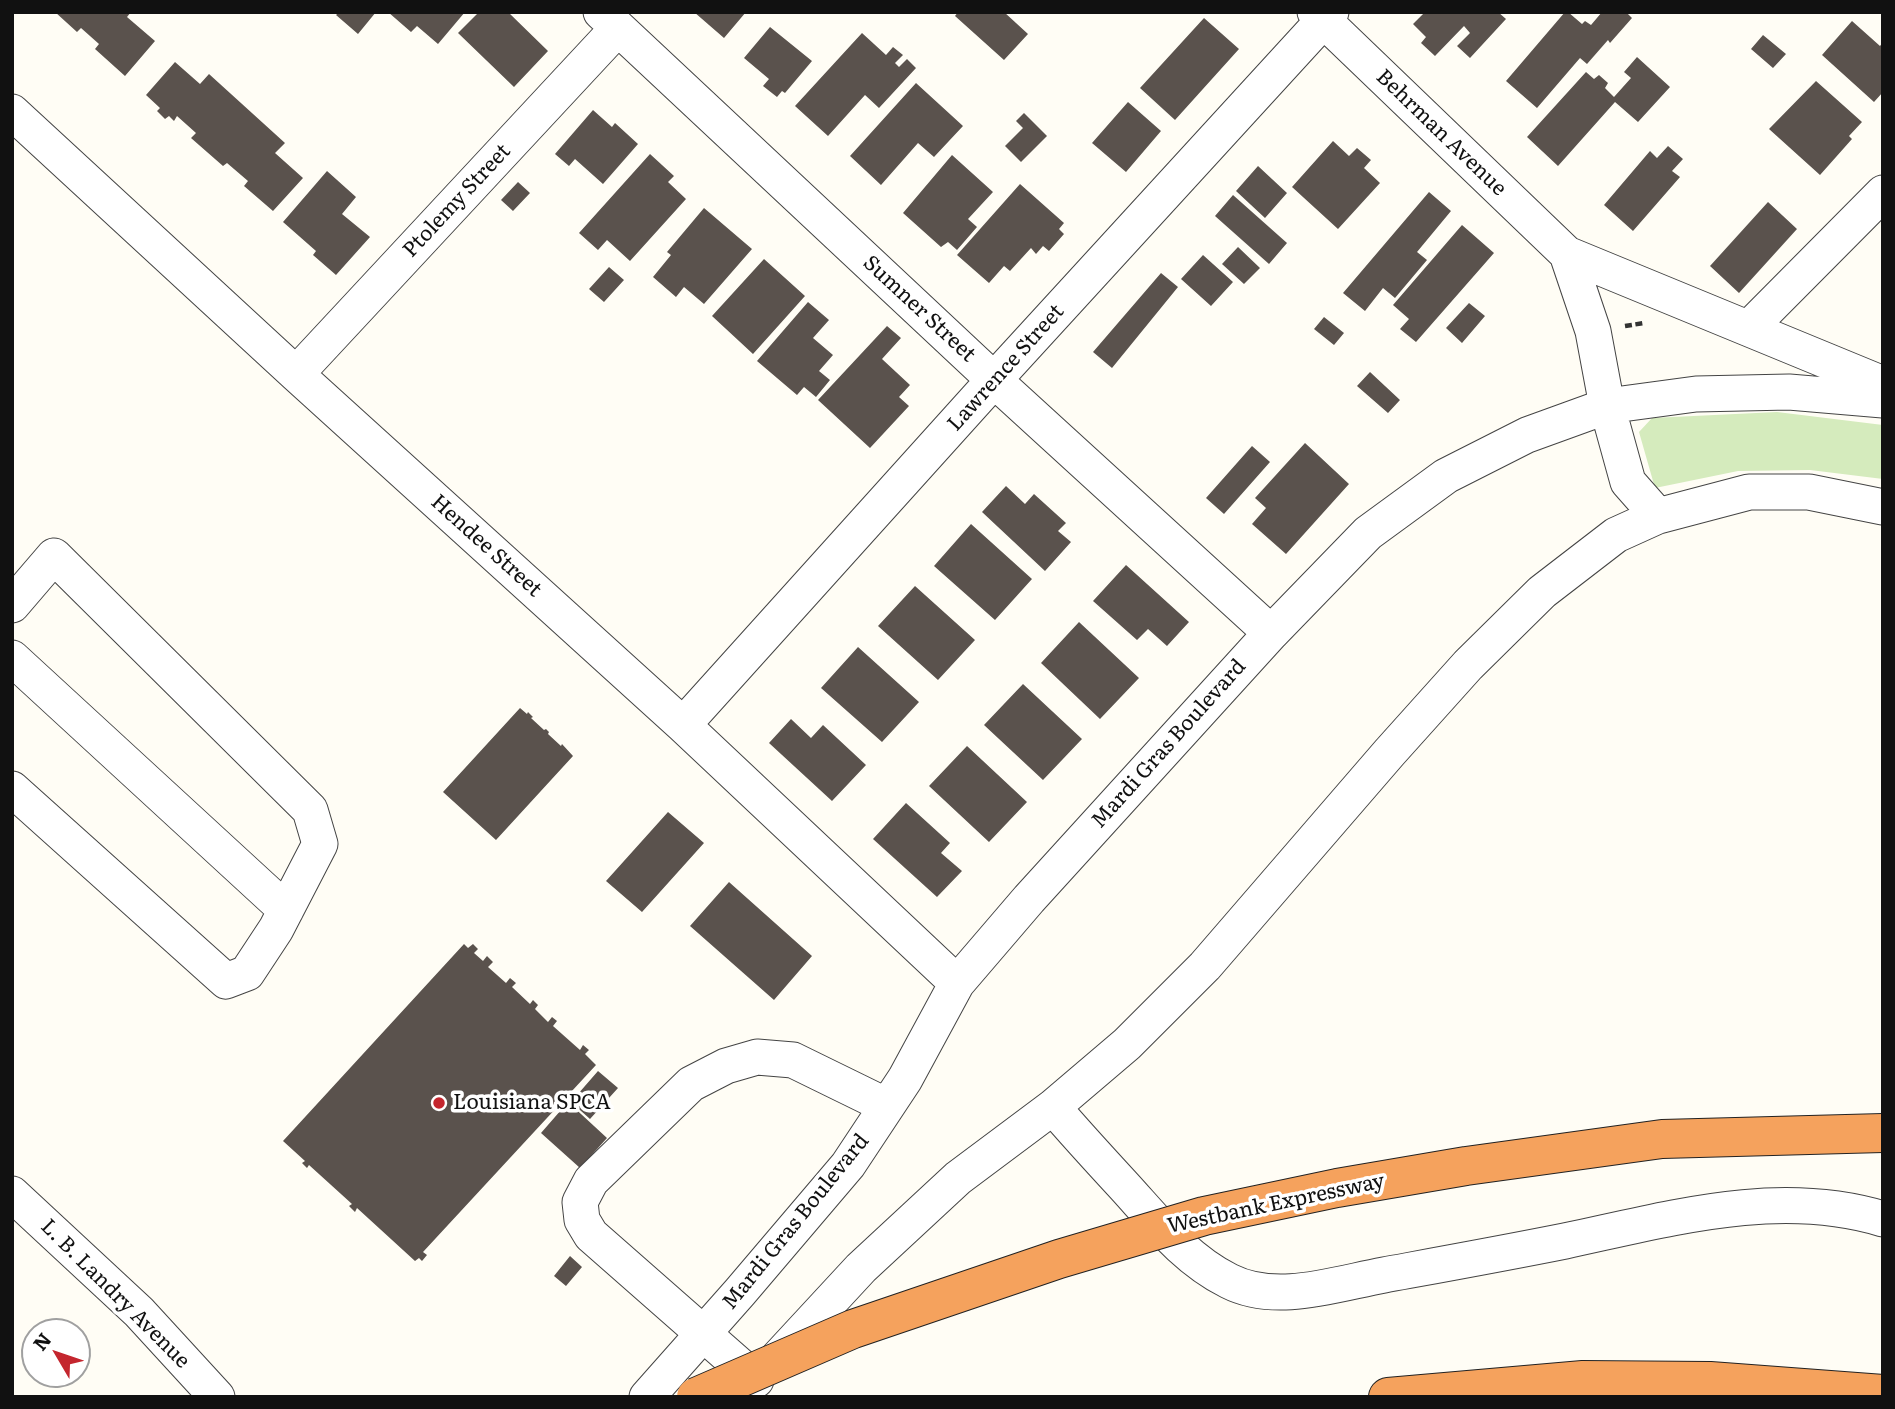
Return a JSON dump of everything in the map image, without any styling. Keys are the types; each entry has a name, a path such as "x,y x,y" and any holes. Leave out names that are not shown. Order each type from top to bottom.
{"highway":[{"name":"Westbank Expressway","path":"696,1397 853,1329 1059,1259 1204,1216 1338,1188 1453,1168 1662,1139 1883,1133"},
{"path":"1388,1397 1583,1380 1710,1381 1883,1394"}],"street":[{"name":"Behrman Avenue","path":"1323,15 1567,254 1750,327 1883,384"},
{"name":"Lawrence Street","path":"684,725 1323,15"},
{"name":"Sumner Street","path":"610,20 995,380 1271,633"},
{"name":"Ptolemy Street","path":"296,374 610,20"},
{"name":"Hendee Street","path":"12,112 296,374 684,725 957,983"},
{"path":"1750,327 1883,193"},
{"name":"Behrman Avenue","path":"1567,254 1593,331 1606,407 1628,482 1658,516"},
{"name":"Mardi Gras Boulevard","path":"647,1397 848,1165 905,1079 957,983 1028,899 1271,633 1368,533 1446,476 1527,435 1606,407 1696,394 1788,392 1883,400"},
{"path":"887,1106 793,1060 757,1057 726,1066 691,1084 591,1181 580,1202 582,1220 591,1235 702,1335 748,1389 861,1268 958,1178 1053,1107 1127,1044 1205,967 1468,665 1542,592 1616,535 1658,516 1749,492 1809,492 1883,507"},
{"path":"12,605 54,556 310,810 320,844 286,910 247,973 226,981 12,789"},
{"path":"12,658 286,910"},
{"path":"1053,1107 1153,1219 1200,1265 1231,1282 1268,1293 1322,1287 1726,1209 1767,1205 1811,1207 1863,1213 1883,1219"},
{"name":"L. B. Landry Avenue","path":"12,1194 139,1312 217,1397"}],"path":[{"path":"1614,328 1651,322"}],"green space":[{"path":"1777,412 1883,425 1883,479 1810,470 1738,471 1655,488 1639,432 1652,418"}],"building":[{"path":"55,12 131,12 127,17 155,41 125,76 95,49 99,44 81,28 77,32"},
{"path":"339,12 376,12 358,34 336,15"},
{"path":"388,12 465,12 438,44 417,26 411,32"},
{"path":"479,12 508,12 548,51 514,87 458,33"},
{"path":"694,12 746,12 724,38"},
{"path":"958,12 1004,12 1028,34 1004,60 955,16"},
{"path":"1425,12 1498,12 1506,19 1470,58 1457,46 1470,33 1464,26 1435,56 1421,43 1426,37 1413,24"},
{"path":"1565,12 1582,24 1585,21 1591,25 1602,12 1626,12 1632,18 1587,64 1580,58 1537,108 1506,81"},
{"path":"1204,18 1239,49 1175,120 1140,88"},
{"path":"1852,21 1880,46 1883,42 1883,92 1874,102 1822,55"},
{"path":"770,27 812,61 785,93 782,91 777,97 763,86 769,79 744,58"},
{"path":"862,33 886,55 893,47 903,55 895,63 899,67 907,59 916,68 879,108 865,95 828,136 795,106"},
{"path":"1763,35 1786,54 1773,68 1751,49"},
{"path":"1637,57 1670,87 1638,122 1615,102 1558,166 1527,137 1586,72 1594,79 1599,75 1608,83 1605,88 1614,97 1631,78 1624,72"},
{"path":"175,62 200,84 209,74 285,143 275,153 303,178 273,211 244,186 248,181 227,163 223,166 191,138 196,133 177,116 174,121 169,116 165,119 157,111 160,108 146,95"},
{"path":"1816,81 1862,122 1849,136 1852,139 1820,175 1769,129"},
{"path":"916,83 963,126 934,157 918,143 881,185 850,156"},
{"path":"1128,102 1161,131 1126,172 1092,143"},
{"path":"593,110 612,127 615,123 638,144 603,184 575,159 569,166 555,154"},
{"path":"1024,113 1047,136 1021,162 1005,146 1023,128 1016,121"},
{"path":"1333,141 1349,156 1357,148 1371,160 1364,168 1380,183 1338,229 1292,187"},
{"path":"1668,146 1683,159 1672,171 1680,177 1633,231 1604,205 1650,151 1657,158"},
{"path":"650,154 674,176 668,182 686,199 630,261 607,240 598,250 579,233"},
{"path":"952,155 993,192 968,219 977,227 957,250 948,242 941,247 903,213"},
{"path":"1258,166 1287,193 1265,218 1236,191"},
{"path":"327,171 356,197 342,214 370,237 336,275 313,255 316,251 283,222"},
{"path":"518,182 530,193 513,211 501,200"},
{"path":"1020,184 1064,223 1059,229 1064,234 1049,251 1043,246 1036,254 1031,248 1010,271 1004,266 989,283 957,255"},
{"path":"1429,192 1451,211 1417,252 1427,260 1395,298 1383,288 1365,311 1343,293"},
{"path":"1233,195 1287,243 1269,264 1215,216"},
{"path":"1768,202 1797,229 1739,293 1710,266"},
{"path":"704,208 752,249 704,304 684,287 676,297 653,277 671,255 667,252"},
{"path":"1462,225 1494,253 1416,342 1400,329 1409,319 1393,305"},
{"path":"1238,247 1260,268 1244,284 1222,264"},
{"path":"1203,255 1233,282 1211,306 1181,279"},
{"path":"764,259 805,296 753,354 712,316"},
{"path":"609,267 624,280 604,302 589,289"},
{"path":"1161,273 1178,287 1112,368 1093,352"},
{"path":"808,302 829,320 813,338 833,355 819,371 830,380 816,397 804,387 797,395 757,361"},
{"path":"1469,303 1485,316 1462,343 1446,328"},
{"path":"1324,317 1344,333 1334,345 1314,329"},
{"path":"887,326 901,338 882,359 910,385 899,397 909,406 870,448 818,400"},
{"path":"1370,372 1400,400 1388,413 1357,386"},
{"path":"1305,443 1349,484 1286,554 1252,524 1266,508 1255,498"},
{"path":"1252,446 1270,462 1224,514 1206,498"},
{"path":"1006,486 1025,504 1034,494 1066,523 1058,531 1071,542 1045,571 982,512"},
{"path":"971,524 1032,579 995,620 934,566"},
{"path":"1126,565 1189,622 1167,646 1148,629 1137,640 1093,601"},
{"path":"915,586 975,640 938,680 878,626"},
{"path":"1079,622 1139,678 1100,719 1041,663"},
{"path":"858,647 919,702 882,742 821,688"},
{"path":"1023,684 1082,739 1043,780 984,725"},
{"path":"520,708 527,714 528,712 533,717 531,718 573,756 496,840 443,792"},
{"path":"791,719 811,738 823,725 866,765 832,801 769,743"},
{"path":"967,746 1027,802 989,842 929,786"},
{"path":"906,803 950,843 941,853 962,871 937,897 873,839"},
{"path":"668,812 704,843 642,912 606,881"},
{"path":"729,882 812,956 774,1000 690,926"},
{"name":"Louisiana SPCA","path":"464,944 468,948 473,944 478,949 474,953 483,961 487,956 493,962 488,967 506,983 510,978 516,983 512,987 530,1004 533,1000 538,1005 535,1009 548,1022 552,1017 557,1021 553,1026 580,1050 583,1045 589,1050 585,1054 596,1065 423,1252 427,1255 422,1261 419,1258 415,1261 357,1208 355,1212 349,1206 352,1204 309,1165 307,1168 302,1163 305,1161 283,1141"},
{"path":"598,1071 618,1088 590,1119 571,1102"},
{"path":"568,1102 607,1138 580,1168 541,1133"},
{"path":"570,1256 582,1267 566,1286 554,1276"}],"place":[{"name":"Louisiana SPCA","path":"439,1103"}]}
